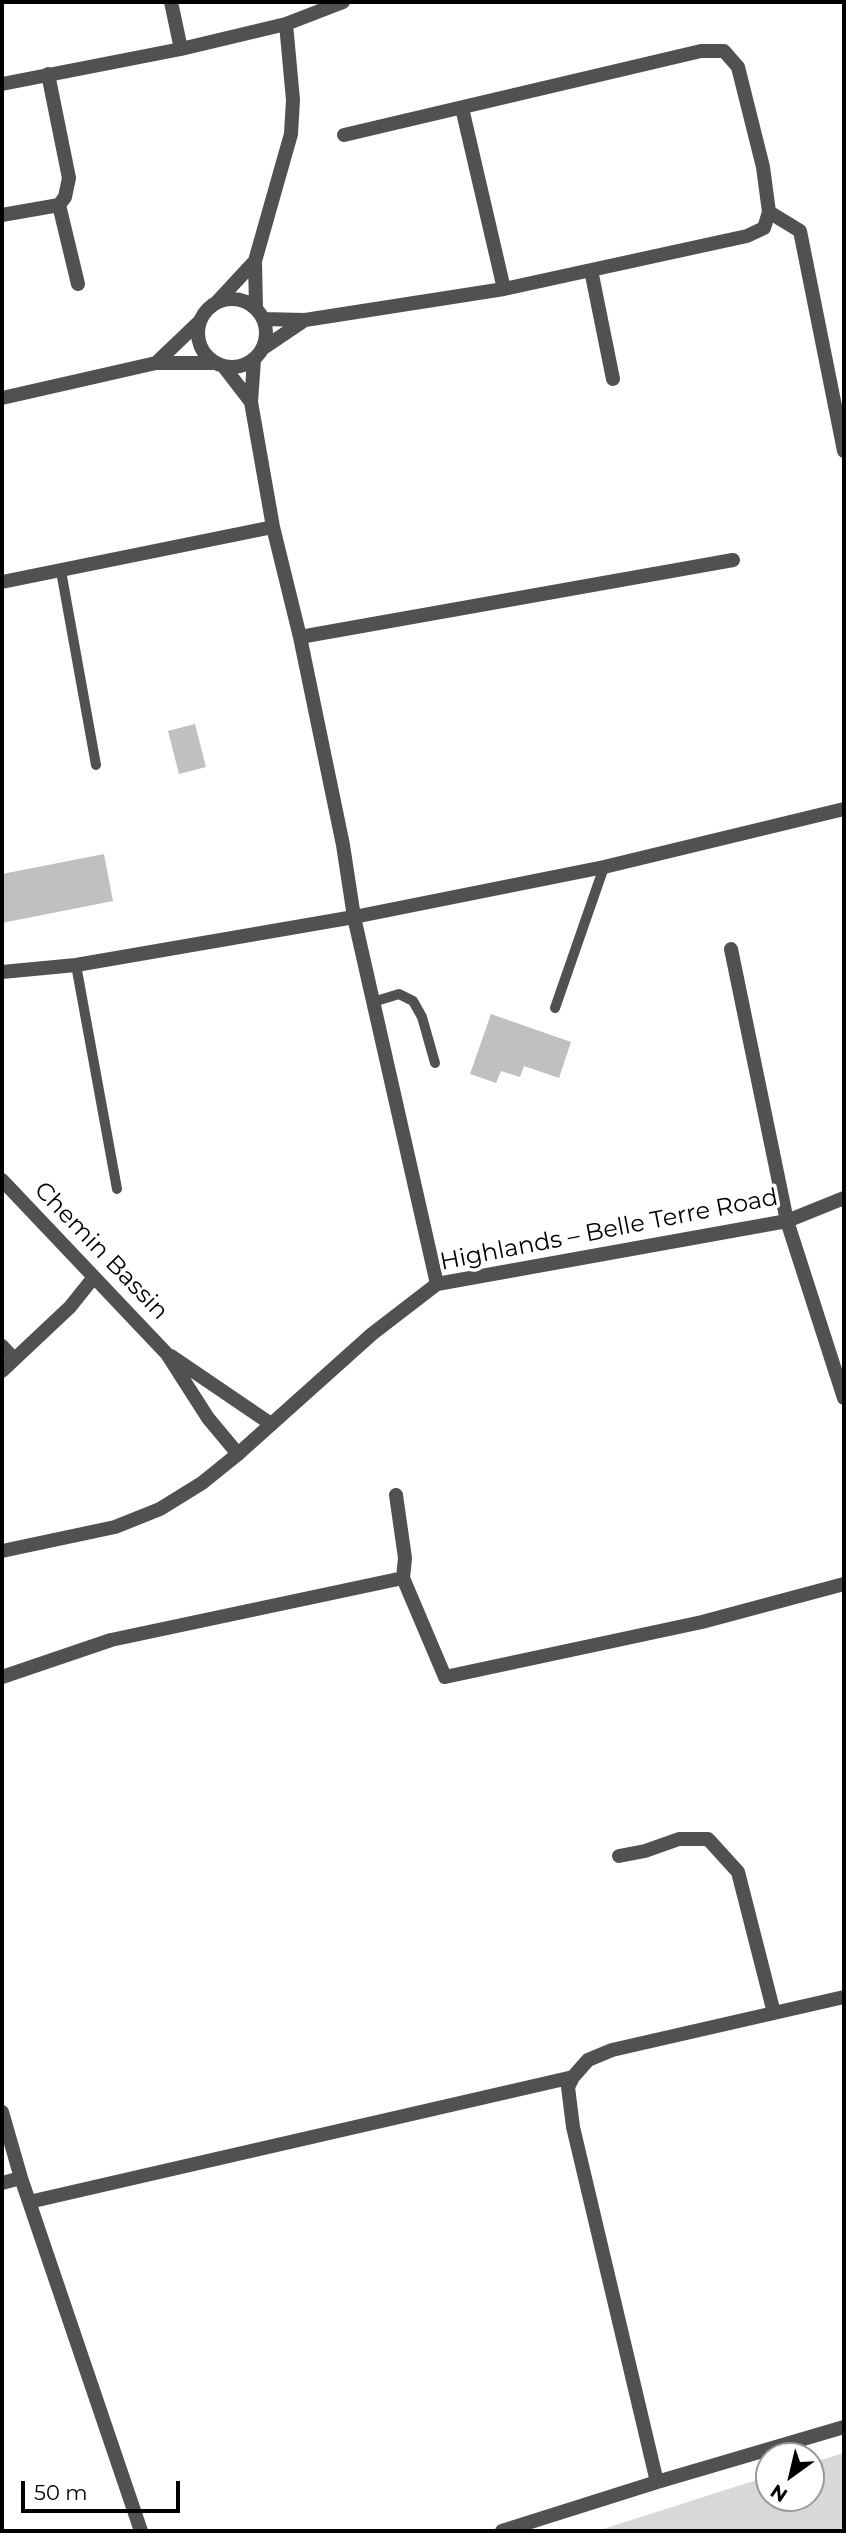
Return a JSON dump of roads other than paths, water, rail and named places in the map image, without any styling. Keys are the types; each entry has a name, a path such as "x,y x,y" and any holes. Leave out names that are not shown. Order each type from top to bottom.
{"street":[{"path":"171,2 181,49"},
{"path":"2,84 181,49 286,24 344,2"},
{"path":"286,24 293,100 291,134 255,261 260,314 266,338 258,355 251,402 273,527 300,637 343,845 354,917 437,1284"},
{"path":"216,303 232,299 246,302 260,314 305,320 505,289 747,236 764,228 769,212 763,167 738,66 724,51 701,51 344,135"},
{"path":"2,215 59,205 65,197 69,178 48,74"},
{"path":"462,108 505,289"},
{"path":"59,205 78,284"},
{"path":"769,212 800,232 844,451"},
{"path":"251,402 219,365 201,349 197,332 205,312 255,261"},
{"path":"591,270 613,379"},
{"path":"2,398 156,363 240,367 305,320"},
{"path":"156,363 200,321"},
{"path":"2,582 273,527"},
{"path":"300,637 733,560"},
{"path":"2,972 76,965 354,917 604,867 844,809"},
{"path":"731,949 787,1221 843,1390"},
{"name":"Chemin Bassin","path":"2,1180 167,1353"},
{"name":"Highlands – Belle Terre Road","path":"2,1551 115,1527 160,1509 202,1483 372,1334 437,1284 787,1221 844,1198"},
{"path":"2,1371 70,1307 94,1277"},
{"path":"2,1346 14,1359"},
{"path":"167,1353 271,1424"},
{"path":"167,1353 208,1418 237,1454"},
{"path":"397,1495 405,1558 402,1578 445,1677 702,1622 844,1584"},
{"path":"2,1677 111,1640 402,1578"},
{"path":"619,1856 645,1851 678,1839 708,1839 738,1872 774,2013"},
{"path":"657,2482 573,2127 568,2087 588,2060 612,2050 844,1997"},
{"path":"29,2202 573,2077"},
{"path":"2,2112 21,2178 141,2531"},
{"path":"2,2183 21,2178"},
{"path":"502,2531 844,2427"}],"lane":[{"path":"61,571 96,765"},
{"path":"555,1008 604,867"},
{"path":"76,965 117,1189"},
{"path":"373,1002 399,994 413,1001 422,1017 435,1063"}]}
